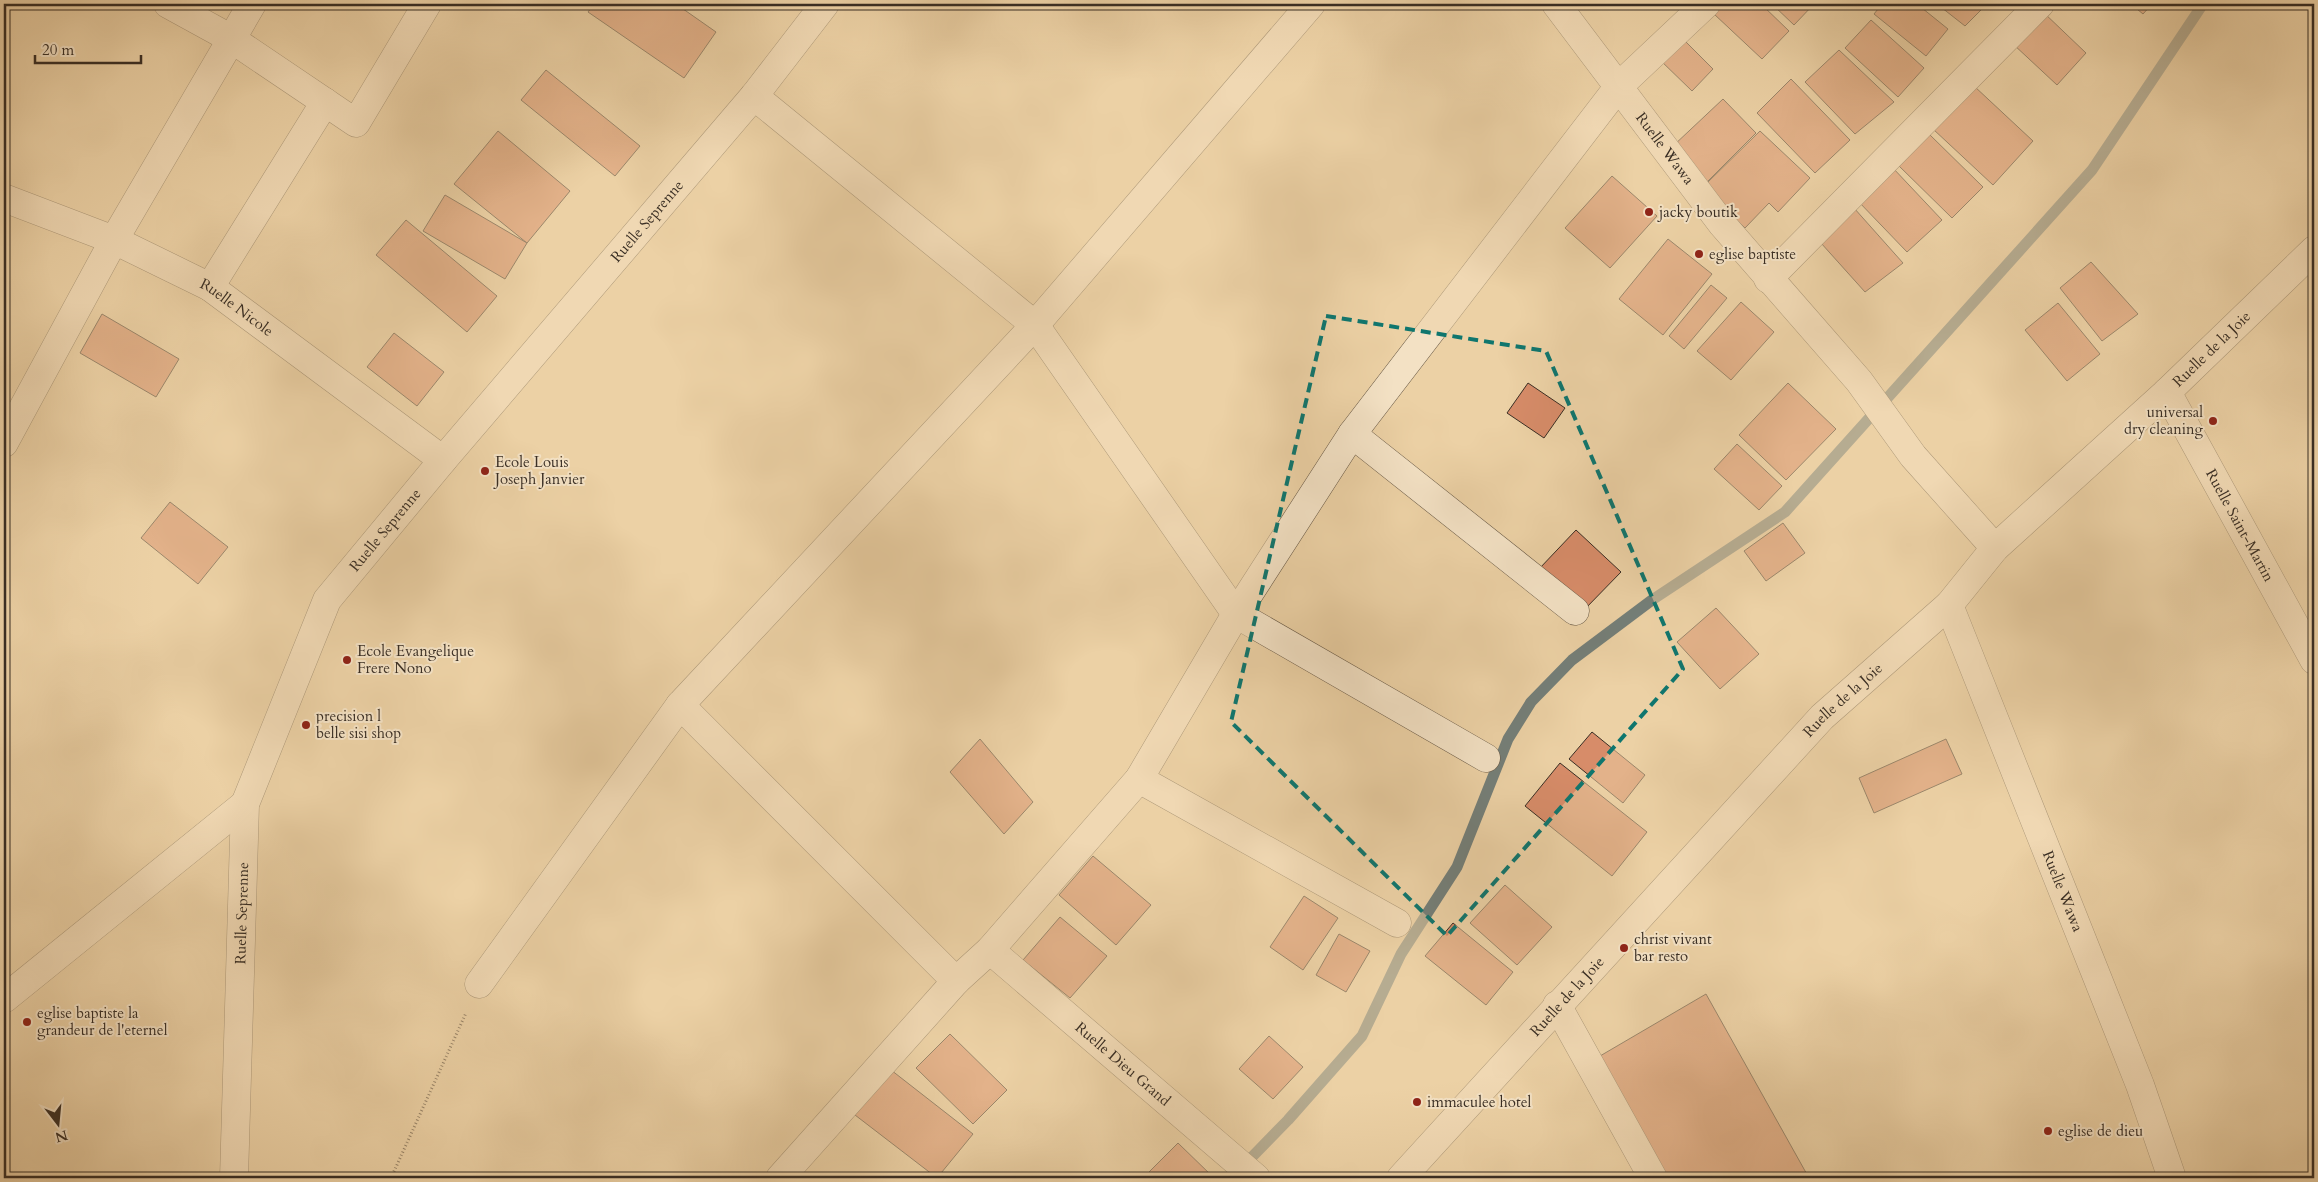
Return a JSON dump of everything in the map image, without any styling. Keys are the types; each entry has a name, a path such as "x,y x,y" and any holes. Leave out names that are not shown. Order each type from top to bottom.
{"street":[{"path":"168,4 230,38 356,123 427,4"},
{"path":"4,443 114,240 230,38 252,4"},
{"name":"Ruelle Seprenne","path":"234,1178 245,804 328,600 443,460 754,96 825,4"},
{"path":"479,984 680,705 1035,325 1312,4"},
{"name":"Ruelle Wawa","path":"1556,4 1619,86 1667,153 1768,279 1859,381 1913,456 1994,548"},
{"path":"780,1178 956,981 990,950 1139,779 1236,614 1352,434 1619,86 1706,4"},
{"path":"1768,279 2040,4"},
{"path":"754,96 1035,325 1236,614 1486,758"},
{"path":"210,287 325,102"},
{"name":"Ruelle Nicole","path":"4,198 114,240 210,287 443,460"},
{"name":"Ruelle de la Joie","path":"1401,1178 1822,717 1949,605 1994,548 2167,392 2314,250"},
{"name":"Ruelle Saint-Martin","path":"2167,392 2314,660"},
{"path":"1352,434 1574,611"},
{"name":"Ruelle Wawa","path":"1949,605 2140,1085 2172,1178"},
{"path":"680,705 956,981"},
{"path":"1139,779 1397,923"},
{"path":"4,999 245,804"},
{"name":"Ruelle Dieu Grand","path":"990,950 1256,1178"},
{"path":"1557,1005 1653,1178"}],"path":[{"path":"390,1178 479,984"}],"highlighted area":[{"path":"1326,316 1546,351 1683,669 1447,936 1231,722"}],"building":[{"path":"594,4 676,4 716,32 684,78 588,12"},
{"path":"1724,4 1761,4 1789,31 1762,59 1714,14"},
{"path":"1772,4 1814,4 1794,25"},
{"path":"1882,4 1917,4 1948,29 1926,56 1874,14"},
{"path":"1937,4 1987,4 1965,26"},
{"path":"2131,4 2152,4 2143,14"},
{"path":"2042,11 2086,53 2057,85 2013,44"},
{"path":"1871,20 1924,68 1898,97 1845,48"},
{"path":"1680,36 1713,69 1692,91 1658,58"},
{"path":"1839,50 1894,102 1855,134 1805,82"},
{"path":"546,70 640,146 615,176 521,100"},
{"path":"1791,79 1850,140 1815,173 1757,113"},
{"path":"1974,86 2033,141 1993,185 1933,129"},
{"path":"1723,99 1756,133 1707,182 1673,146"},
{"path":"498,131 570,191 527,243 454,184"},
{"path":"1760,131 1810,178 1778,212 1769,203 1745,228 1705,189 1708,182"},
{"path":"1928,133 1983,187 1952,218 1897,164"},
{"path":"1892,167 1942,220 1907,252 1857,200"},
{"path":"1612,176 1657,216 1610,268 1565,228"},
{"path":"445,195 527,243 505,279 423,231"},
{"path":"1854,208 1903,263 1865,292 1821,243"},
{"path":"406,220 497,296 467,332 376,255"},
{"path":"1668,239 1712,274 1663,335 1619,299"},
{"path":"2091,262 2138,314 2102,341 2060,288"},
{"path":"1711,285 1727,298 1684,349 1669,336"},
{"path":"1741,302 1774,332 1731,380 1697,351"},
{"path":"2058,303 2100,354 2067,381 2025,330"},
{"path":"102,314 179,359 156,397 80,353"},
{"path":"394,333 444,372 417,406 367,367"},
{"path":"1528,383 1565,408 1544,438 1507,413"},
{"path":"1788,383 1836,429 1786,480 1739,435"},
{"path":"1737,444 1782,486 1759,510 1714,469"},
{"path":"170,502 228,547 198,584 141,538"},
{"path":"1783,523 1805,553 1766,581 1744,551"},
{"path":"1576,530 1621,572 1583,611 1539,569"},
{"path":"1716,608 1759,654 1720,689 1677,642"},
{"path":"1592,732 1645,775 1623,803 1569,759"},
{"path":"980,739 1033,802 1004,834 950,772"},
{"path":"1946,739 1962,774 1874,813 1859,778"},
{"path":"1560,763 1647,832 1612,876 1525,806"},
{"path":"1093,856 1151,905 1116,945 1059,895"},
{"path":"1505,885 1552,927 1517,965 1470,923"},
{"path":"1304,896 1338,918 1303,970 1270,947"},
{"path":"1060,917 1107,956 1070,998 1023,960"},
{"path":"1453,923 1513,972 1486,1005 1425,956"},
{"path":"1339,934 1370,951 1346,992 1316,975"},
{"path":"1706,994 1809,1178 1668,1178 1600,1056"},
{"path":"950,1034 1007,1090 973,1124 916,1068"},
{"path":"1269,1036 1303,1067 1273,1099 1239,1069"},
{"path":"891,1070 973,1134 937,1178 855,1115"},
{"path":"1178,1143 1212,1176 1210,1178 1143,1178"}],"waterway":[{"path":"1249,1160 1288,1120 1362,1036 1401,954 1457,867 1508,739 1531,702 1572,660 1652,600 1785,512 2092,170 2203,4"}],"place":[{"name":"jacky boutik","path":"1649,212"},
{"name":"eglise baptiste","path":"1699,254"},
{"name":"universal dry cleaning","path":"2213,421"},
{"name":"Ecole Louis Joseph Janvier","path":"485,471"},
{"name":"Ecole Evangelique Frere Nono","path":"347,660"},
{"name":"precision l belle sisi shop","path":"306,725"},
{"name":"christ vivant bar resto","path":"1624,948"},
{"name":"eglise baptiste la grandeur de l'eternel","path":"27,1022"},
{"name":"immaculee hotel","path":"1417,1102"},
{"name":"eglise de dieu","path":"2048,1131"}]}
